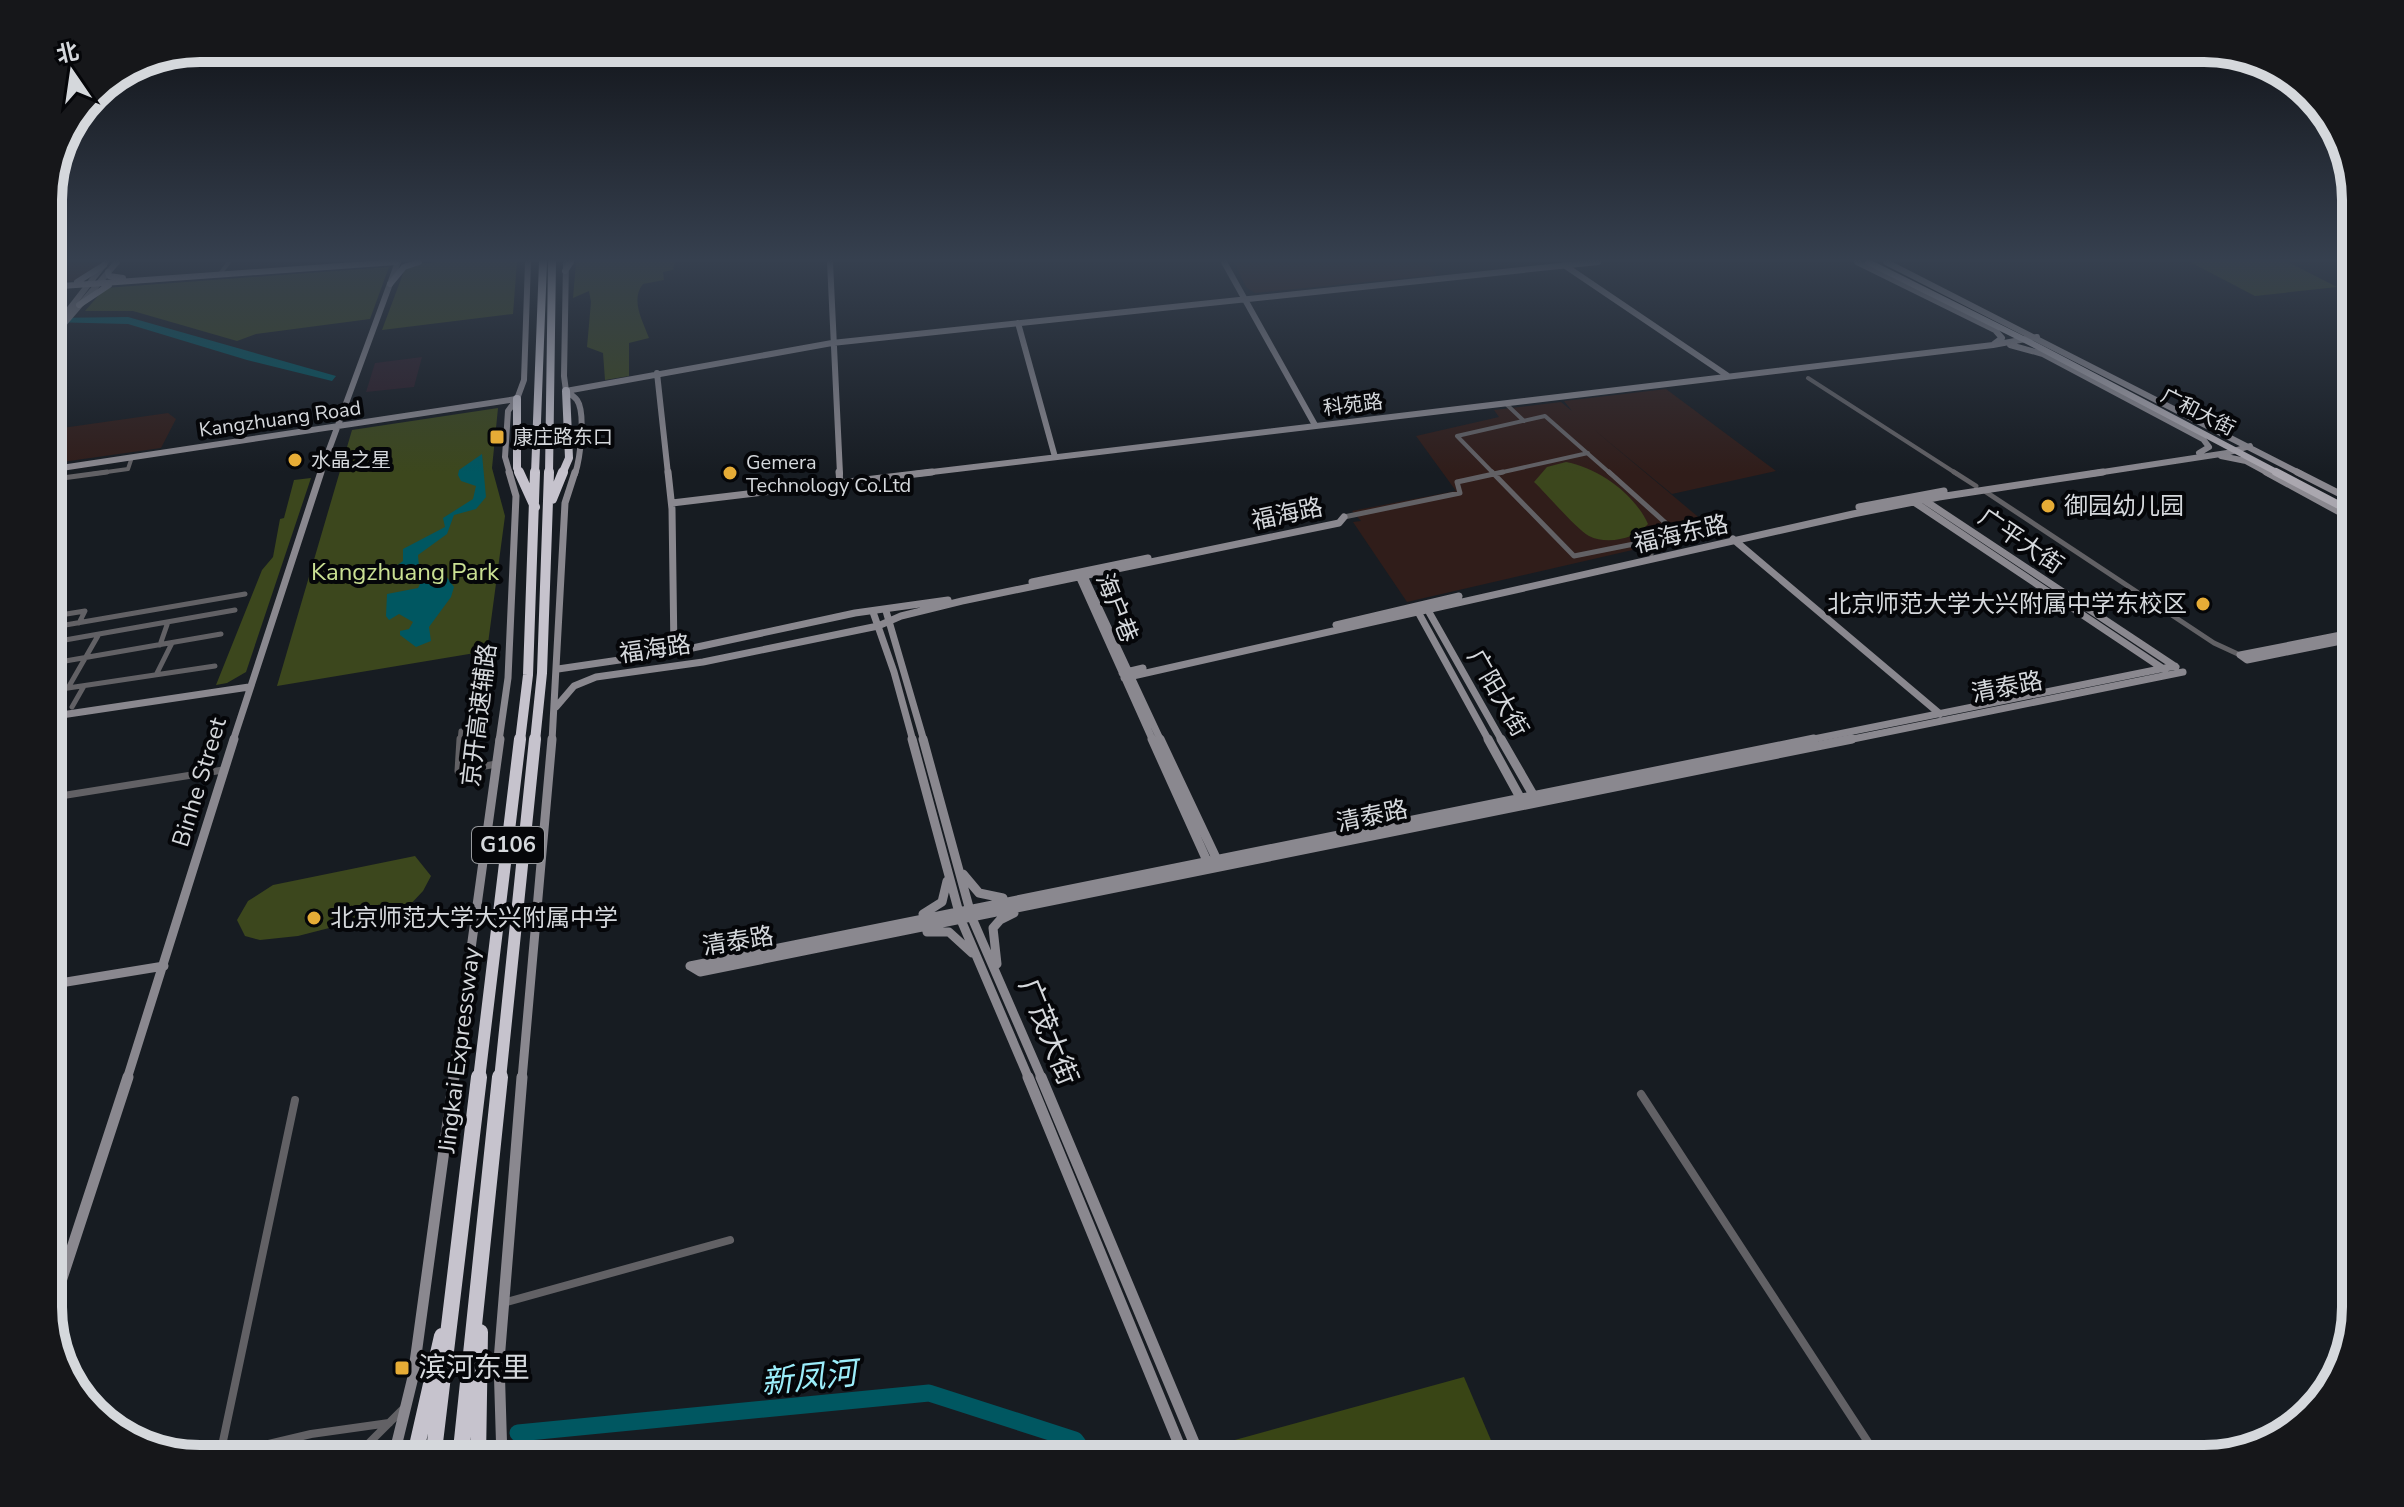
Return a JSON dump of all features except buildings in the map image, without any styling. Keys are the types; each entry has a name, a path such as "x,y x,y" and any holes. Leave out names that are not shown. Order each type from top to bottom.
{"highway":[{"name":"Jingkai Expressway","path":"435,1445 528,675 541,332"},
{"name":"Jingkai Expressway","path":"472,1417 479,1276 542,673 549,507 551,332"},
{"path":"549,507 569,458 566,391"},
{"path":"517,399 517,468 536,509"},
{"path":"417,1445 455,1281"},
{"path":"464,1445 472,1417"},
{"path":"472,1417 476,1445"}],"main road":[{"path":"2017,332 2031,338"},
{"path":"2020,332 2031,338"},
{"name":"广和大街","path":"2031,338 2052,354 2342,501"},
{"name":"广和大街","path":"2031,338 2342,501"}],"street":[{"name":"Binhe Street","path":"62,1278 164,966 249,687 372,332"},
{"name":"京开高速辅路","path":"397,1445 407,1406 508,678 516,496 506,465 508,411 517,399 524,380 526,332"},
{"path":"502,1445 503,1303 558,669 565,503 580,458 580,409 577,400 566,391 564,376 565,332"},
{"path":"832,332 840,483"},
{"path":"566,391 832,343 931,332"},
{"path":"1021,332 1055,457"},
{"path":"1263,332 1315,425"},
{"path":"1667,332 1732,376"},
{"path":"1993,345 2002,338 1997,332"},
{"path":"2021,332 2031,338"},
{"name":"科苑路","path":"672,503 2031,338"},
{"path":"1993,345 2030,348 2052,354"},
{"path":"2030,348 2203,439 2209,447 2207,450 2187,458"},
{"path":"657,373 672,503 674,652"},
{"path":"1808,378 2214,643 2240,655 2342,637"},
{"name":"Kangzhuang Road","path":"62,468 517,399"},
{"path":"1505,403 1524,421"},
{"path":"2150,405 2171,422"},
{"path":"1545,416 1679,535 1574,556 1457,436 1524,421 1545,416"},
{"path":"2240,448 2342,512"},
{"name":"福海东路","path":"1127,674 1915,499 2240,448"},
{"path":"1344,517 1460,493 1457,482 1588,453"},
{"path":"62,478 128,469 132,457"},
{"name":"广平大街","path":"1915,499 2173,670"},
{"name":"广平大街","path":"1915,499 2173,670"},
{"name":"福海路","path":"558,669 674,652 873,612 888,616 1339,523 1344,517"},
{"path":"1732,538 1940,714"},
{"name":"福海东路","path":"1421,608 1732,538"},
{"path":"1638,542 1651,554"},
{"name":"海户巷","path":"1082,576 1214,864"},
{"path":"62,626 245,594"},
{"name":"广阳大街","path":"1421,608 1535,799"},
{"name":"广阳大街","path":"1421,608 1522,801"},
{"path":"153,625 158,609"},
{"path":"62,640 235,610"},
{"path":"62,615 85,611 79,623"},
{"name":"广茂大街","path":"873,612 894,672 946,864 965,914 977,959 1000,1008 1179,1445"},
{"name":"福海路","path":"555,707 574,686 596,677 703,662 878,626 888,616"},
{"name":"广茂大街","path":"888,616 961,870 965,914 1001,980 1195,1445"},
{"path":"81,637 88,621"},
{"path":"160,645 168,622"},
{"path":"68,688 99,634"},
{"path":"62,662 221,634"},
{"path":"156,675 172,643"},
{"path":"62,689 215,666"},
{"name":"清泰路","path":"1535,799 1940,714 2173,670"},
{"name":"清泰路","path":"1214,864 1035,896 965,914 886,934 700,972 690,966 904,922 965,914 1027,907 1214,864 2173,670"},
{"path":"72,707 84,686"},
{"path":"62,715 249,687"},
{"path":"461,731 458,771 496,764"},
{"path":"62,796 223,770"},
{"path":"904,922 943,902 948,894 946,864"},
{"path":"961,870 974,890 991,899 1035,896"},
{"path":"1001,980 993,928 1000,920 1027,907"},
{"path":"886,934 944,930 957,937 977,959"},
{"path":"62,983 164,966"},
{"path":"1641,1094 1870,1445"},
{"path":"227,1445 223,1441 295,1100"},
{"path":"503,1303 730,1240"},
{"path":"367,1445 407,1406"},
{"path":"264,1445 311,1434 389,1423"}],"shaded area":[{"path":"422,357 414,387 366,392 375,363"},
{"path":"1666,389 1776,471 1672,494 1592,428 1715,531 1407,602 1353,522 1361,521 1352,511 1456,491 1416,436 1499,417 1494,410 1561,402 1572,411 1564,401"},
{"path":"168,413 176,419 161,448 62,462 62,428"}],"green space":[{"path":"207,332 269,332 256,334 237,341"},
{"path":"588,332 647,332 649,338 629,343 629,376 605,380 603,353 587,347"},
{"name":"Kangzhuang Park","path":"498,408 492,468 505,516 487,651 277,686 352,430"},
{"path":"1566,462 1590,470 1614,484 1634,502 1648,524 1629,537 1612,540 1596,539 1583,532 1534,482 1547,467"},
{"path":"311,478 246,672 227,683 216,685 262,570 273,557 280,519 284,518 294,480"},
{"path":"415,856 431,876 423,891 407,908 298,936 260,940 245,936 237,920 248,901 273,885"},
{"path":"1464,1377 1493,1445 1225,1445"}],"water":[{"path":"156,332 182,332 336,376 332,381"},
{"path":"482,454 486,497 476,509 454,515 447,534 418,555 419,567 395,574 392,569 403,561 403,549 445,527 443,518 473,499 476,486 461,481 459,470"},
{"path":"441,569 454,587 451,597 429,627 431,641 416,647 400,635 400,631 409,629 413,622 399,614 389,620 386,616 387,594 418,588 425,574"}],"waterway":[{"name":"新凤河","path":"518,1433 929,1393 1075,1440 1079,1445"}],"place":[{"name":"康庄路东口","path":"497,437"},
{"name":"水晶之星","path":"295,460"},
{"name":"Gemera Technology Co.Ltd","path":"730,473"},
{"name":"御园幼儿园","path":"2048,506"},
{"name":"北京师范大学大兴附属中学东校区","path":"2203,604"},
{"name":"北京师范大学大兴附属中学","path":"314,918"},
{"name":"滨河东里","path":"402,1368"}]}
